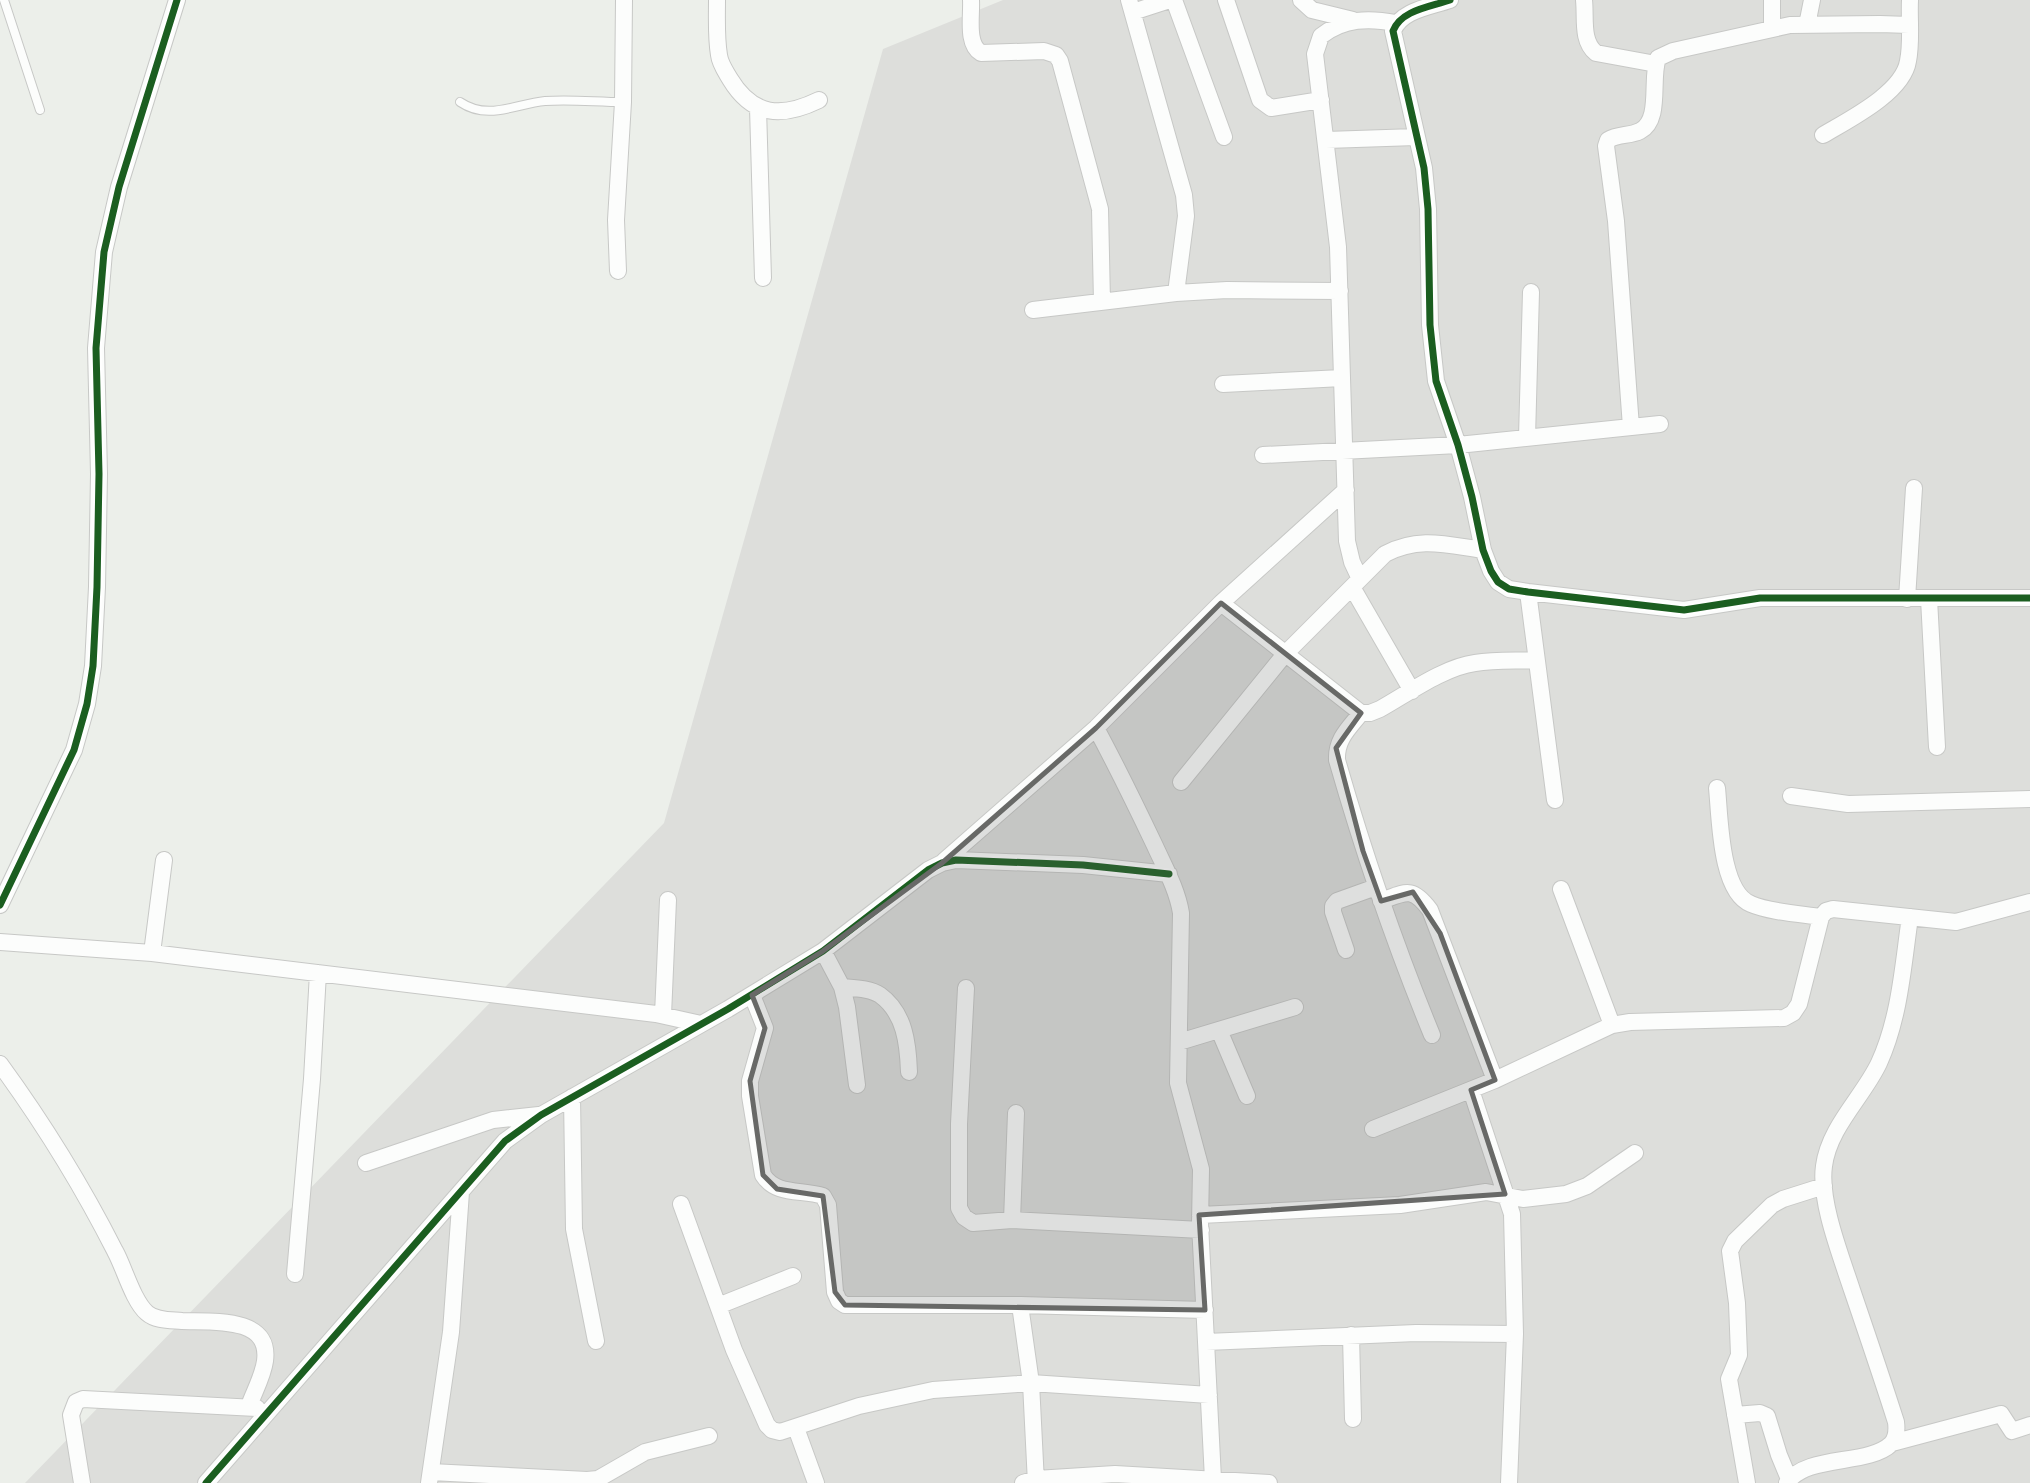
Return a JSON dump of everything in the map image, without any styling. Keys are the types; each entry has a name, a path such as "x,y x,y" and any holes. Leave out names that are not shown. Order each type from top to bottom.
{"street":[{"path":"0,905 74,750 87,704 93,666 97,587 99,474 96,348 104,252 119,187 177,0"},
{"path":"618,271 616,220 624,0"},
{"path":"717,0 719,58 734,85 758,107 773,112 800,109 819,100"},
{"path":"971,0 972,43 976,50 1044,51 1056,55 1060,61 1100,209 1102,302"},
{"path":"1176,293 1186,216 1184,195 1131,6 1172,0 1224,137"},
{"path":"1226,0 1260,100 1271,108 1321,100"},
{"path":"1301,0 1312,10 1357,20 1396,23"},
{"path":"1584,0 1587,40 1596,53 1656,64"},
{"path":"1772,0 1772,28"},
{"path":"1807,25 1812,0"},
{"path":"1822,135 1868,109 1898,81 1908,61 1910,0"},
{"path":"1444,1 1403,17 1396,23 1393,31 1394,44 1423,168 1428,208 1430,326 1436,381 1458,445 1483,550 1490,570 1498,582 1509,589 1528,592 1684,610 1745,599 2030,598"},
{"path":"1357,20 1331,28 1321,36 1315,54 1333,195 1340,291 1349,551 1356,583 1412,691"},
{"path":"1631,427 1616,221 1606,146 1608,140 1614,136 1639,132 1648,125 1652,115 1656,64 1662,55 1772,28 1880,23 1909,28"},
{"path":"758,107 763,278"},
{"path":"1326,139 1416,137"},
{"path":"1033,310 1176,293 1227,290 1340,291"},
{"path":"1527,437 1531,292"},
{"path":"1223,384 1342,378"},
{"path":"1263,455 1458,445 1660,424"},
{"path":"1907,599 1914,488"},
{"path":"206,1483 505,1141 541,1115 752,995 823,951 911,882 942,863 1096,728 1221,603 1346,491"},
{"path":"1181,782 1285,654 1385,554 1405,544 1422,542 1483,550"},
{"path":"1528,592 1555,800"},
{"path":"1929,599 1937,747"},
{"path":"1221,603 1361,713 1380,709 1444,674 1475,663 1536,660"},
{"path":"1361,713 1341,738 1336,748 1337,760 1379,894 1432,1035"},
{"path":"1096,728 1135,801 1179,898 1178,1083 1200,1169 1200,1222 1213,1479"},
{"path":"1717,788 1724,858 1735,891 1751,905 1821,917"},
{"path":"1791,796 1848,804 2030,799"},
{"path":"152,953 164,860"},
{"path":"942,863 956,860 1070,864 1168,874"},
{"path":"1561,889 1612,1025"},
{"path":"1346,950 1333,912 1337,901 1405,892 1420,896 1430,910 1495,1080"},
{"path":"663,1015 668,900"},
{"path":"1373,1129 1495,1080 1612,1025 1630,1022 1784,1018 1793,1013 1799,1004 1821,917 1826,911 1833,909 1956,922 2030,902"},
{"path":"1892,1443 1897,1434 1896,1422 1837,1243 1824,1179 1827,1151 1869,1080 1888,1039 1899,997 1910,917"},
{"path":"0,942 152,953 663,1015 701,1024"},
{"path":"823,951 842,987 857,1085"},
{"path":"295,1274 318,973"},
{"path":"842,987 880,995 891,1007 904,1028 908,1043 909,1072"},
{"path":"966,988 959,1124 959,1208 964,1217 973,1223 1012,1220 1200,1222 1400,1205 1486,1192 1522,1199 1577,1191 1634,1153"},
{"path":"752,995 765,1028 750,1081 763,1175 768,1184 777,1189 823,1196 828,1205 835,1292 839,1301 845,1305 1020,1305 1205,1310"},
{"path":"1179,1042 1295,1007"},
{"path":"1219,1030 1247,1096"},
{"path":"0,1064 52,1140 115,1250 146,1313 160,1319 229,1323 253,1329 260,1335 264,1343 265,1361 249,1406"},
{"path":"1471,1090 1512,1214 1514,1231 1515,1334 1509,1483"},
{"path":"572,1097 574,1229 596,1340"},
{"path":"1012,1220 1016,1113"},
{"path":"366,1163 493,1120 541,1115"},
{"path":"1748,1483 1729,1379 1740,1355 1730,1251 1735,1241 1772,1205 1824,1179"},
{"path":"461,1192 451,1332 430,1478 587,1480 604,1475 645,1452 709,1436"},
{"path":"681,1204 734,1350 767,1425 772,1430 780,1432 859,1406 933,1390 1031,1383 1209,1395"},
{"path":"718,1306 793,1276"},
{"path":"1020,1305 1031,1383 1032,1482 1115,1474 1269,1483"},
{"path":"1206,1342 1416,1333 1515,1334"},
{"path":"1351,1335 1353,1419"},
{"path":"82,1483 71,1415 76,1402 91,1399 270,1409"},
{"path":"1735,1415 1760,1413 1767,1416 1788,1481 1802,1469 1879,1451 1892,1443 2001,1414 2012,1432 2030,1425"},
{"path":"796,1428 816,1483"}],"lane":[{"path":"5,0 40,110"},
{"path":"460,102 477,111 496,111 544,101 622,102"}],"highlighted area":[{"path":"1221,603 1361,713 1336,748 1363,851 1381,901 1413,892 1440,933 1495,1080 1471,1090 1505,1194 1199,1215 1205,1310 845,1305 835,1292 823,1196 777,1189 763,1175 750,1081 765,1028 752,995 823,951 942,863 1096,728"}],"shaded area":[{"path":"1003,0 2030,0 2030,1483 25,1483 664,823 883,49"}],"cycle path":[{"path":"0,905 74,750 87,704 93,666 97,587 99,474 96,348 104,252 119,187 177,0"},
{"path":"1450,0 1409,14 1402,18 1393,31 1424,168 1428,209 1430,325 1436,381 1458,445 1483,550 1498,582 1509,589 1528,592 1684,610 1760,598 2030,598"},
{"path":"206,1483 505,1141 541,1115 728,1009 823,951 928,870 956,860 1083,865 1169,874"}]}
